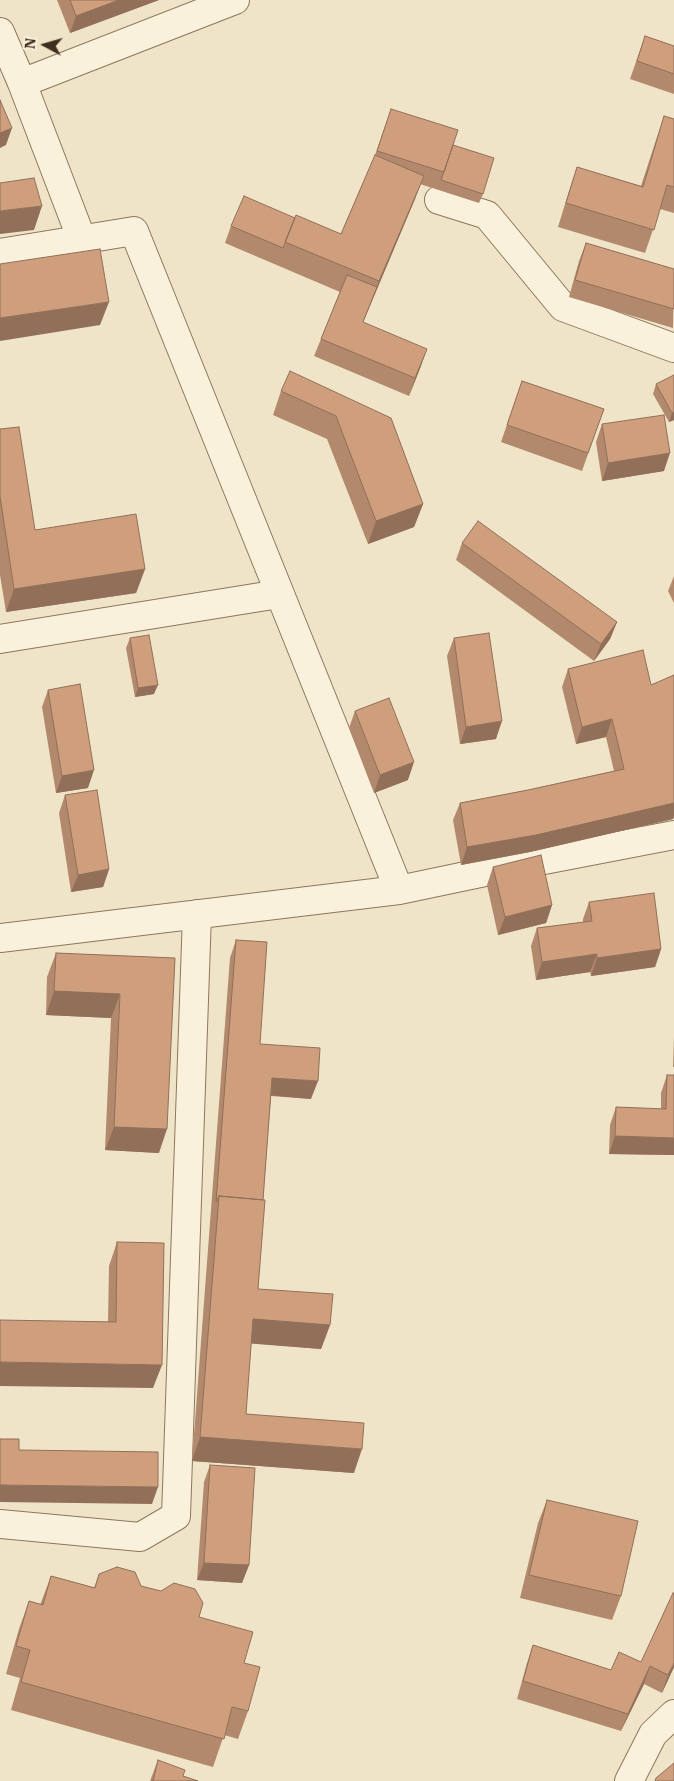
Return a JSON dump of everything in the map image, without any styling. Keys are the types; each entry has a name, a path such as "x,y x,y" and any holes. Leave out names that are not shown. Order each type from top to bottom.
{"street":[{"path":"22,83 235,0"},
{"path":"0,32 22,83 82,240"},
{"path":"439,200 487,215 563,307 674,348"},
{"path":"0,253 134,231 399,890"},
{"path":"0,639 279,594"},
{"path":"0,938 399,890 674,835"},
{"path":"0,1524 140,1537 176,1516 197,914"},
{"path":"629,1781 652,1734 674,1714"}],"building":[{"path":"70,0 119,0 76,16"},
{"path":"645,36 674,46 674,74 637,61"},
{"path":"0,100 12,128 0,133"},
{"path":"391,109 458,130 444,172 377,151"},
{"path":"664,116 674,119 674,187 667,185 654,230 566,203 577,167 643,187"},
{"path":"453,145 494,158 483,194 441,180"},
{"path":"375,155 424,176 379,281 285,242 296,215 341,234"},
{"path":"34,178 42,206 0,211 0,183"},
{"path":"244,196 295,218 283,248 231,226"},
{"path":"586,243 674,269 674,309 575,280"},
{"path":"100,249 109,302 0,318 0,264"},
{"path":"347,275 377,287 363,322 427,349 415,378 321,339"},
{"path":"290,371 391,418 423,504 376,521 336,416 281,391"},
{"path":"674,375 674,412 672,413 656,384"},
{"path":"522,381 604,409 588,453 507,425"},
{"path":"664,415 670,453 608,463 602,424"},
{"path":"19,427 35,530 136,514 145,569 14,589 0,496 0,429"},
{"path":"478,521 617,622 601,644 462,543"},
{"path":"489,633 502,721 466,727 454,638"},
{"path":"149,635 158,685 138,688 130,638"},
{"path":"643,650 651,685 674,675 674,803 536,835 467,847 460,803 624,769 612,719 582,727 568,669"},
{"path":"80,684 94,770 62,776 48,690"},
{"path":"389,698 414,762 380,775 355,711"},
{"path":"97,790 109,869 78,875 65,795"},
{"path":"541,855 552,905 505,917 493,867"},
{"path":"654,893 661,949 597,958 597,954 542,962 537,928 592,921 589,902"},
{"path":"236,940 267,942 260,1044 320,1048 318,1081 272,1078 263,1200 219,1196 216,1202"},
{"path":"56,953 175,958 167,1129 114,1127 120,994 54,991"},
{"path":"667,1075 674,1075 674,1138 615,1136 616,1107 666,1109"},
{"path":"219,1196 265,1200 258,1289 333,1294 330,1325 253,1319 246,1414 364,1423 362,1449 200,1437"},
{"path":"117,1242 164,1243 162,1365 0,1362 0,1320 116,1322"},
{"path":"0,1439 19,1439 19,1450 158,1452 158,1487 0,1485"},
{"path":"210,1465 255,1468 249,1565 204,1563"},
{"path":"547,1500 638,1521 621,1596 529,1575"},
{"path":"117,1567 135,1572 141,1586 161,1591 174,1583 195,1589 203,1603 199,1617 253,1632 244,1663 260,1667 248,1711 232,1707 224,1739 21,1682 30,1650 16,1646 29,1601 43,1605 51,1576 95,1588 99,1574"},
{"path":"673,1593 674,1663 668,1675 650,1666 628,1714 523,1681 533,1645 611,1670 619,1652 641,1662"},
{"path":"158,1760 185,1770 183,1776 198,1781 153,1781"},
{"path":"674,1763 674,1781 655,1781 656,1778"}]}
